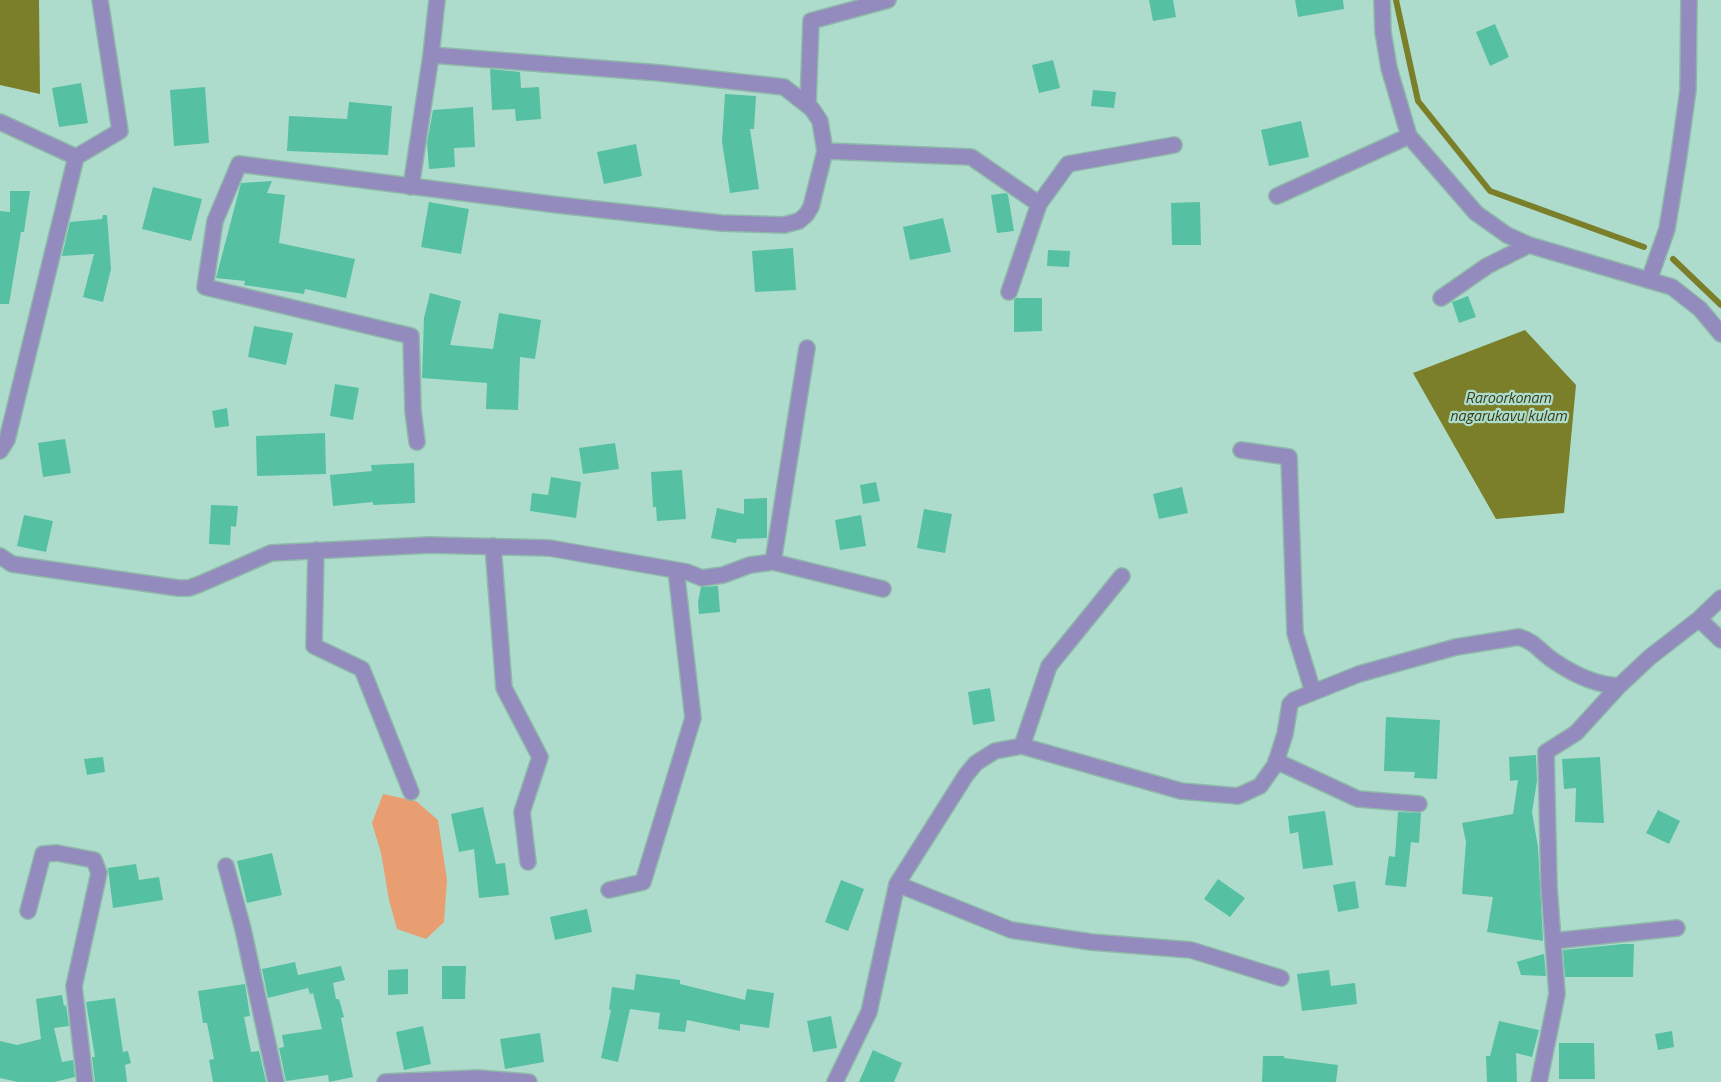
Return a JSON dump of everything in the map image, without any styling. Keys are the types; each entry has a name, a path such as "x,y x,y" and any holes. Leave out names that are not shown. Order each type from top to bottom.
{"street":[{"path":"0,451 7,440 76,157 120,131 100,0"},
{"path":"411,187 437,0"},
{"path":"808,105 811,21 888,0"},
{"path":"1382,0 1383,32 1389,68 1409,136 1476,213 1507,235 1529,245 1672,287 1700,309 1721,334"},
{"path":"1649,280 1667,229 1688,90 1689,0"},
{"path":"417,442 413,411 411,336 205,286 215,221 239,164 411,187 721,223 784,225 799,220 811,207 825,151 820,121 816,113 784,87 660,73 430,55"},
{"path":"0,122 76,157"},
{"path":"1277,196 1409,136"},
{"path":"1009,292 1039,204 1068,164 1174,145"},
{"path":"825,151 971,157 1039,204"},
{"path":"1441,298 1487,266 1529,245"},
{"path":"773,562 807,348"},
{"path":"1240,450 1289,458 1295,633 1313,692"},
{"path":"0,556 12,564 35,568 189,588 263,555 279,552 429,545 549,548 676,570 702,578 723,575 750,565 773,562 883,589"},
{"path":"493,546 504,688 540,757 522,812 528,862"},
{"path":"316,550 314,646 362,669 411,792"},
{"path":"609,890 643,882 693,718 676,570"},
{"path":"1022,746 1049,666 1122,576"},
{"path":"1539,1082 1557,994 1550,887 1546,752 1576,734 1619,686 1721,598"},
{"path":"1699,619 1721,640"},
{"path":"835,1082 869,1012 897,884 960,784 976,763 995,751 1022,746 1181,790 1238,796 1260,786 1276,761 1285,734 1290,704 1299,697 1359,674 1456,646 1519,637 1529,640 1552,660 1592,681 1605,686 1619,686"},
{"path":"1276,761 1358,799 1419,804"},
{"path":"28,912 43,854 57,853 94,860 99,873 74,986 85,1082"},
{"path":"226,866 243,929 276,1082"},
{"path":"897,884 1011,930 1091,942 1191,950 1281,978"},
{"path":"1553,941 1677,928"},
{"path":"385,1082 477,1078 529,1082"}],"shaded area":[{"path":"383,794 416,801 438,820 447,880 444,922 426,939 397,929 389,900 381,853 372,823"}],"water":[{"path":"0,0 39,0 40,94 0,85"},
{"name":"Raroorkonam nagarukavu kulam","path":"1525,330 1576,385 1564,513 1496,519 1413,373"}],"building":[{"path":"1149,0 1173,0 1176,17 1153,21"},
{"path":"1295,0 1343,0 1344,9 1298,17"},
{"path":"1495,24 1509,57 1490,66 1476,32"},
{"path":"1053,60 1060,88 1039,93 1032,65"},
{"path":"490,69 520,72 521,88 539,87 541,119 516,121 515,109 492,110"},
{"path":"81,83 88,123 59,127 52,88"},
{"path":"205,87 209,143 174,146 170,90"},
{"path":"1093,90 1116,92 1114,108 1091,106"},
{"path":"725,94 756,96 754,129 750,129 759,189 730,193 722,142"},
{"path":"349,102 392,106 388,155 287,151 289,116 347,119"},
{"path":"473,107 475,147 454,148 455,167 429,169 427,143 433,110"},
{"path":"1301,121 1309,157 1269,166 1261,130"},
{"path":"636,144 642,176 604,184 597,152"},
{"path":"272,181 267,193 285,195 279,243 355,259 346,298 305,289 304,294 244,285 245,281 216,278 241,183"},
{"path":"153,187 202,199 191,241 142,229"},
{"path":"10,191 30,191 9,304 0,304 0,211 10,212"},
{"path":"1006,193 1014,231 997,233 991,195"},
{"path":"429,202 469,209 461,254 421,247"},
{"path":"1200,202 1201,245 1172,245 1171,203"},
{"path":"103,215 107,215 111,269 103,302 83,297 94,254 62,256 70,222 102,219"},
{"path":"943,218 951,252 910,260 903,227"},
{"path":"793,248 796,290 755,292 752,251"},
{"path":"1048,250 1070,251 1069,267 1047,266"},
{"path":"430,293 461,301 450,345 493,349 499,313 541,320 535,359 520,357 518,410 486,409 487,383 422,378 424,318"},
{"path":"1468,296 1476,317 1459,323 1452,302"},
{"path":"1016,298 1042,298 1042,331 1014,332 1014,300"},
{"path":"254,326 293,333 286,365 248,357"},
{"path":"335,384 359,388 353,420 330,416"},
{"path":"227,408 229,426 215,428 212,411"},
{"path":"325,433 326,474 257,476 256,436"},
{"path":"65,439 71,473 43,477 38,443"},
{"path":"615,443 619,469 583,474 579,448"},
{"path":"414,463 415,503 373,505 373,502 333,506 330,475 372,471 371,465"},
{"path":"682,470 686,519 657,521 656,507 653,507 651,472"},
{"path":"551,477 581,482 576,518 530,511 532,493 548,495"},
{"path":"876,482 880,501 863,504 860,485"},
{"path":"1182,487 1188,513 1159,519 1153,494"},
{"path":"767,498 767,538 737,539 736,543 711,538 717,508 744,514 744,499"},
{"path":"211,505 238,506 236,527 231,526 230,545 209,544"},
{"path":"924,509 952,514 945,553 917,548"},
{"path":"24,515 53,521 46,552 17,546"},
{"path":"861,515 866,546 840,550 835,520"},
{"path":"718,586 720,612 699,614 698,602 701,587"},
{"path":"990,688 995,721 973,725 968,692"},
{"path":"1386,717 1440,720 1437,779 1414,778 1415,772 1384,771"},
{"path":"1536,755 1537,781 1532,812 1538,847 1543,941 1487,932 1493,897 1462,894 1466,842 1462,823 1513,814 1518,780 1510,781 1509,757"},
{"path":"103,757 105,772 87,775 84,759"},
{"path":"1600,757 1604,823 1575,822 1576,788 1564,789 1562,759"},
{"path":"483,807 496,864 505,863 509,895 479,898 474,849 459,852 451,814"},
{"path":"1658,810 1680,821 1669,844 1646,833"},
{"path":"1325,811 1333,865 1303,869 1298,832 1290,834 1288,816"},
{"path":"1398,812 1421,813 1419,843 1411,842 1406,887 1385,885 1389,856 1395,857"},
{"path":"272,853 282,895 247,903 237,861"},
{"path":"136,864 139,880 159,877 163,900 113,908 108,868"},
{"path":"1218,879 1245,898 1230,917 1204,899"},
{"path":"841,880 864,889 848,931 825,922"},
{"path":"1355,881 1359,908 1338,912 1333,885"},
{"path":"587,909 592,932 555,940 550,917"},
{"path":"1634,944 1633,977 1565,977 1563,950"},
{"path":"1544,954 1546,976 1521,975 1516,962"},
{"path":"295,962 298,975 341,966 345,980 333,983 336,999 339,999 344,1017 341,1018 353,1077 329,1082 328,1075 286,1081 279,1048 284,1047 282,1035 322,1029 313,993 310,994 308,988 268,998 262,969"},
{"path":"442,966 466,966 465,999 442,999"},
{"path":"408,969 408,994 388,995 388,970"},
{"path":"1329,970 1331,986 1355,983 1357,1004 1302,1011 1297,974"},
{"path":"636,974 680,980 680,984 745,1000 747,989 774,993 769,1028 740,1024 740,1031 687,1020 685,1032 658,1029 660,1013 630,1009 618,1062 601,1058 611,1010 609,1010 612,987 634,990"},
{"path":"245,984 250,1016 244,1017 251,1052 259,1051 266,1082 213,1082 209,1060 214,1059 207,1023 203,1023 198,991"},
{"path":"62,995 69,1026 54,1028 62,1062 73,1060 75,1077 54,1082 18,1082 0,1078 0,1041 17,1045 41,1039 36,999"},
{"path":"115,998 123,1052 128,1051 131,1063 125,1065 127,1082 95,1082 92,1057 95,1057 86,1002"},
{"path":"831,1016 837,1048 813,1052 807,1021"},
{"path":"1499,1021 1539,1030 1532,1057 1516,1053 1517,1082 1487,1082 1486,1056 1490,1056"},
{"path":"423,1026 431,1064 404,1070 396,1032"},
{"path":"1672,1031 1674,1047 1658,1050 1655,1034"},
{"path":"540,1033 544,1062 505,1069 500,1039"},
{"path":"1559,1043 1594,1043 1595,1079 1559,1079"},
{"path":"873,1050 902,1063 894,1082 859,1082"},
{"path":"1263,1056 1284,1056 1284,1058 1338,1065 1336,1082 1262,1082"}],"waterway":[{"path":"1396,0 1418,101 1490,191 1644,247"},
{"path":"1673,259 1721,305"}]}
